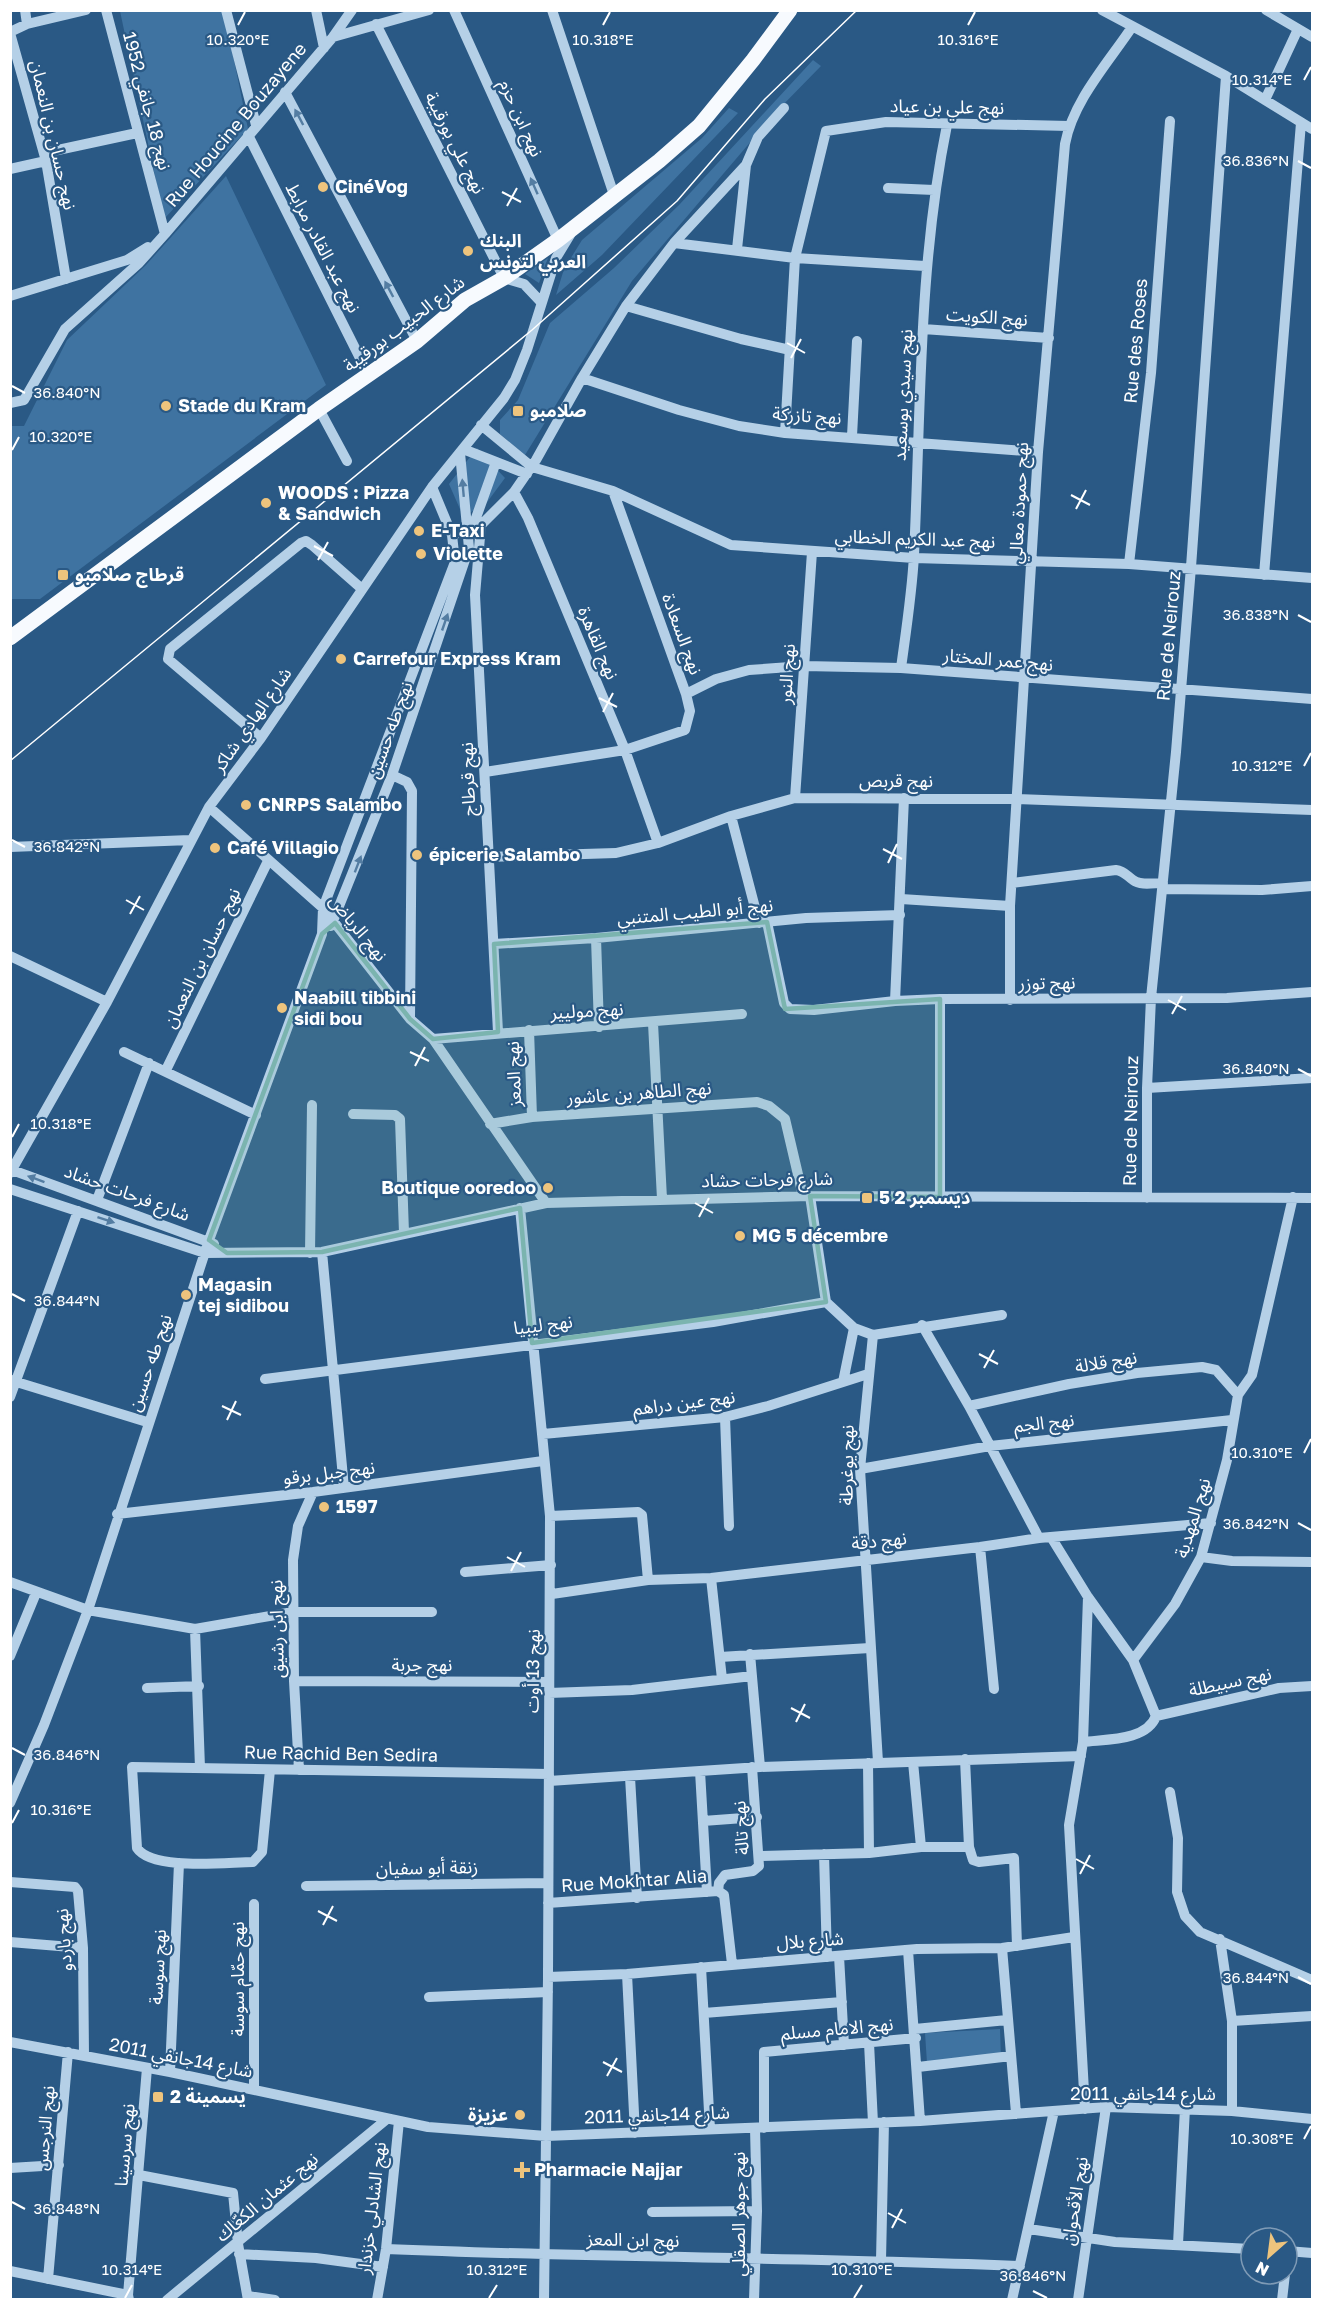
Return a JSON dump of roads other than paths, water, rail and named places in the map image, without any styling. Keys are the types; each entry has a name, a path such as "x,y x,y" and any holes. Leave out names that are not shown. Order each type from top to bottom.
{"main road":[{"name":"شارع الحبيب بورقيبة","path":"12,635 319,409 417,341 465,300 504,278 558,240 699,126 790,10"}],"street":[{"path":"24,10 27,24"},
{"path":"10,33 27,24 86,10"},
{"name":"نهج 18 جانفي 1952","path":"106,10 165,234"},
{"path":"226,10 256,125"},
{"path":"316,10 324,48"},
{"name":"Rue Houcine Bouzayene","path":"165,234 324,48 352,10"},
{"path":"333,37 429,10"},
{"name":"نهج ابن حزم","path":"454,10 558,240"},
{"path":"552,10 614,195"},
{"path":"1102,10 1226,76 1312,129"},
{"path":"1273,12 1312,37"},
{"name":"نهج علي بورقيبة","path":"376,24 504,278"},
{"name":"نهج حمودة معالي","path":"1010,1000 1010,906 1038,452 1063,161 1069,126 1132,27"},
{"path":"1265,100 1298,29"},
{"name":"نهج حسان بن النعمان","path":"10,33 45,157 66,279"},
{"name":"Rue de Neirouz","path":"1147,1198 1147,1088 1151,998 1191,567 1226,76"},
{"path":"285,92 417,341"},
{"path":"737,249 746,165 758,137 784,108"},
{"name":"Rue des Roses","path":"1129,564 1151,373 1170,121"},
{"name":"نهج علي بن عياد","path":"795,258 826,131 886,122 1069,126"},
{"path":"1264,575 1301,123"},
{"name":"نهج سيدي بوسعيد","path":"901,668 914,558 917,441 926,266 934,190 947,125"},
{"path":"10,169 45,157 137,133"},
{"name":"نهج عبد القادر مرابط","path":"248,135 369,376"},
{"path":"452,535 473,528 514,492 530,471 582,378 626,306 674,243 746,165"},
{"path":"888,188 934,190"},
{"name":"شارع الهادي شاكر","path":"11,1171 107,1002 209,807 261,738 432,487 504,398 518,372 556,258 575,226"},
{"path":"10,296 127,260 165,234"},
{"path":"10,403 20,403 28,395 72,321 139,263 165,234"},
{"path":"674,243 795,258 926,266"},
{"path":"785,433 795,258"},
{"path":"504,278 524,284 541,302"},
{"path":"626,306 741,339 790,350"},
{"name":"نهج الكويت","path":"923,329 1049,338"},
{"path":"852,436 857,341"},
{"name":"نهج تازركة","path":"582,378 679,410 739,426 785,433 852,436 1038,452"},
{"path":"319,409 347,461"},
{"path":"481,425 530,471"},
{"path":"461,451 473,528"},
{"name":"نهج عبد الكريم الخطابي","path":"461,451 613,491 731,545 914,558 1033,559 1191,567 1312,578"},
{"path":"459,564 469,548 473,528 496,462"},
{"path":"432,487 452,535 459,564"},
{"name":"نهج السعادة","path":"613,491 686,694 690,711 685,730 625,750"},
{"name":"نهج القاهرة","path":"514,492 528,518 625,750 658,843"},
{"name":"نهج قرطاج","path":"473,528 498,1032"},
{"path":"261,738 168,659 170,649 301,543 306,542 312,545 362,589"},
{"name":"نهج النور","path":"795,798 812,552"},
{"name":"نهج طه حسين","path":"322,934 335,922 392,775 459,564"},
{"name":"نهج طه حسين","path":"10,1803 44,1725 87,1610 147,1422 209,1240 322,934 323,908 459,564"},
{"name":"نهج عمر المختار","path":"686,694 716,679 749,670 804,666 901,668 1312,699"},
{"path":"485,771 625,750"},
{"path":"392,775 407,782 412,791 410,1019"},
{"name":"نهج قربص","path":"488,857 616,853 658,843 731,816 795,798 1017,799 1312,810"},
{"path":"895,1001 904,798"},
{"name":"نهج الرياض","path":"209,807 323,908 335,922 410,1019 433,1040 546,1203"},
{"path":"731,816 763,922"},
{"path":"10,847 190,840"},
{"name":"نهج حسان بن النعمان","path":"166,1070 268,861"},
{"path":"1012,883 1116,870 1123,871 1134,881 1163,886 1262,890 1312,885"},
{"path":"901,899 1010,906"},
{"name":"نهج أبو الطيب المتنبي","path":"494,944 596,938 763,922 900,915"},
{"name":"نهج توزر","path":"763,922 784,1003 790,1009 814,1010 895,1001 940,999 1151,998 1312,992"},
{"path":"596,938 599,1028"},
{"path":"10,956 107,1002"},
{"path":"940,999 940,1197"},
{"name":"نهج موليير","path":"433,1040 498,1032 599,1028 742,1014"},
{"path":"653,1023 662,1199"},
{"name":"نهج المعز","path":"529,1030 532,1117"},
{"path":"124,1052 166,1070 256,1115"},
{"path":"97,1200 149,1063"},
{"path":"1147,1088 1312,1078"},
{"name":"نهج الطاهر بن عاشور","path":"490,1124 532,1117 757,1102 769,1106 785,1119 806,1196"},
{"path":"310,1253 312,1105"},
{"path":"353,1114 395,1115 400,1119 404,1233"},
{"name":"شارع فرحات حشاد","path":"11,1171 209,1240 227,1253"},
{"name":"شارع فرحات حشاد","path":"10,1189 205,1253 322,1252 546,1203 806,1196 1312,1198"},
{"path":"806,1196 826,1302 854,1328 873,1335 922,1325 1002,1315"},
{"name":"نهج المهدية","path":"1133,1660 1175,1604 1202,1557 1227,1460 1238,1395 1252,1375 1293,1197"},
{"name":"نهج 13 أوت","path":"520,1208 550,1516 552,1594 549,1687 544,2300"},
{"path":"10,1397 13,1381 78,1211"},
{"path":"322,1252 331,1370 344,1488"},
{"name":"نهج ليبيا","path":"265,1379 532,1343 712,1322 826,1302"},
{"path":"922,1325 969,1406 1039,1538"},
{"path":"843,1382 854,1328"},
{"name":"نهج يوغرطة","path":"869,1852 873,1763 867,1558 860,1468 867,1374 873,1335"},
{"name":"نهج قلالة","path":"969,1406 1081,1382 1137,1373 1202,1367 1216,1370 1238,1395"},
{"name":"نهج عين دراهم","path":"543,1434 725,1417 768,1406 867,1374"},
{"path":"13,1381 147,1422"},
{"path":"725,1417 729,1526"},
{"name":"نهج الجم","path":"860,1468 990,1446 1232,1420"},
{"name":"نهج جبل برقو","path":"117,1514 313,1492 543,1461"},
{"name":"نهج ابن رشيق","path":"299,1770 294,1682 294,1540 313,1492"},
{"path":"550,1516 638,1512 642,1515 648,1580"},
{"name":"نهج دقة","path":"552,1594 648,1580 711,1578 1039,1538 1211,1523"},
{"path":"1051,1537 1088,1597 1133,1660 1156,1716 1153,1724 1146,1731 1083,1742"},
{"path":"980,1547 994,1689"},
{"path":"1202,1557 1232,1561 1312,1562"},
{"path":"465,1572 551,1566"},
{"path":"711,1578 722,1679"},
{"path":"10,1582 87,1610 195,1629 293,1612 432,1612"},
{"path":"10,1656 36,1593"},
{"path":"1085,2109 1069,1825 1083,1742 1088,1597"},
{"path":"195,1629 199,1686 200,1768"},
{"path":"720,1657 870,1648"},
{"name":"نهج تالة","path":"713,1892 725,1875 753,1871 759,1866 750,1654"},
{"name":"نهج جربة","path":"294,1682 632,1690 752,1676"},
{"path":"147,1688 199,1686"},
{"name":"نهج سبيطلة","path":"1156,1716 1279,1688 1312,1686"},
{"name":"Rue Rachid Ben Sedira","path":"179,1863 147,1858 137,1848 132,1767 549,1778 630,1777 756,1767 1081,1756"},
{"path":"965,1759 969,1847 974,1860 979,1862 1014,1858 1017,1946"},
{"path":"913,1762 921,1847"},
{"path":"179,1863 253,1862 260,1857 270,1770"},
{"path":"700,1771 703,1821 713,1892"},
{"path":"630,1777 637,1898"},
{"path":"1170,1791 1178,1838 1177,1892 1185,1916 1200,1932 1312,1980"},
{"path":"703,1821 757,1817"},
{"path":"760,1856 869,1852 921,1847 969,1847"},
{"path":"824,1854 833,1957 842,2002 844,2045"},
{"name":"نهج سوسة","path":"170,2072 179,1863"},
{"name":"نهج باردو","path":"10,1882 75,1887 83,1948 84,2056"},
{"name":"زنقة أبو سفيان","path":"306,1886 548,1883"},
{"name":"Rue Mokhtar Alia","path":"548,1903 713,1892 724,1895 732,1964"},
{"name":"نهج حمّام سوسة","path":"254,1904 254,2089"},
{"name":"شارع بلال","path":"548,1977 627,1974 908,1950 1002,1948 1074,1937"},
{"path":"1220,1939 1232,2021 1232,2111"},
{"path":"10,1942 83,1948"},
{"path":"1002,1948 1016,2114"},
{"path":"908,1950 916,2033 920,2121"},
{"path":"701,1967 710,2129"},
{"path":"627,1974 635,2133"},
{"path":"429,1997 548,1992"},
{"path":"704,2013 842,2002"},
{"path":"1232,2021 1312,2016"},
{"name":"نهج الامام مسلم","path":"760,2128 764,2052 869,2043 916,2033 1007,2020"},
{"name":"شارع 14جانفي 2011","path":"10,2042 254,2089 428,2127 546,2136 920,2121 1106,2107 1185,2108 1312,2119"},
{"path":"869,2043 878,2123 881,2260"},
{"name":"نهج النرجس","path":"48,2279 68,2052"},
{"path":"918,2067 1011,2056"},
{"name":"نهج سرسينا","path":"129,2297 147,2068"},
{"name":"نهج الأقحوان","path":"1078,2300 1106,2107"},
{"path":"1178,2244 1185,2108"},
{"path":"1012,2300 1053,2111"},
{"name":"نهج عثمان الكعّاك","path":"167,2300 239,2249 387,2119"},
{"name":"نهج الشادلي خزندار","path":"377,2300 386,2249 399,2121"},
{"name":"نهج جوهر الصقلي","path":"754,2300 760,2128"},
{"path":"10,2168 59,2165"},
{"path":"139,2175 233,2193 239,2249 248,2298 275,2300"},
{"path":"652,2212 757,2211"},
{"path":"1029,2229 1115,2242 1239,2248"},
{"path":"239,2249 382,2267"},
{"name":"نهج ابن المعز","path":"386,2249 543,2256 881,2260 1020,2266"},
{"path":"10,2271 129,2297"}],"tram line":[{"path":"10,761 532,330 677,201 765,99 857,10"}],"place":[{"name":"CinéVog","path":"323,187"},
{"name":"البنك العربي لتونس","path":"468,251"},
{"name":"Stade du Kram","path":"166,406"},
{"name":"صلامبو","path":"518,411"},
{"name":"WOODS : Pizza & Sandwich","path":"266,503"},
{"name":"E-Taxi","path":"419,531"},
{"name":"Violette","path":"421,554"},
{"name":"قرطاج صلامبو","path":"63,575"},
{"name":"Carrefour Express Kram","path":"341,659"},
{"name":"CNRPS Salambo","path":"246,805"},
{"name":"Café Villagio","path":"215,848"},
{"name":"épicerie Salambo","path":"417,855"},
{"name":"Naabill tibbini sidi bou","path":"282,1008"},
{"name":"Boutique ooredoo","path":"548,1188"},
{"name":"5 ديسمبر 2","path":"867,1198"},
{"name":"MG 5 décembre","path":"740,1236"},
{"name":"Magasin tej sidibou","path":"186,1295"},
{"name":"1597","path":"324,1507"},
{"name":"يسمينة 2","path":"158,2097"},
{"name":"عزيزة","path":"520,2115"},
{"name":"Pharmacie Najjar","path":"522,2170"}]}
